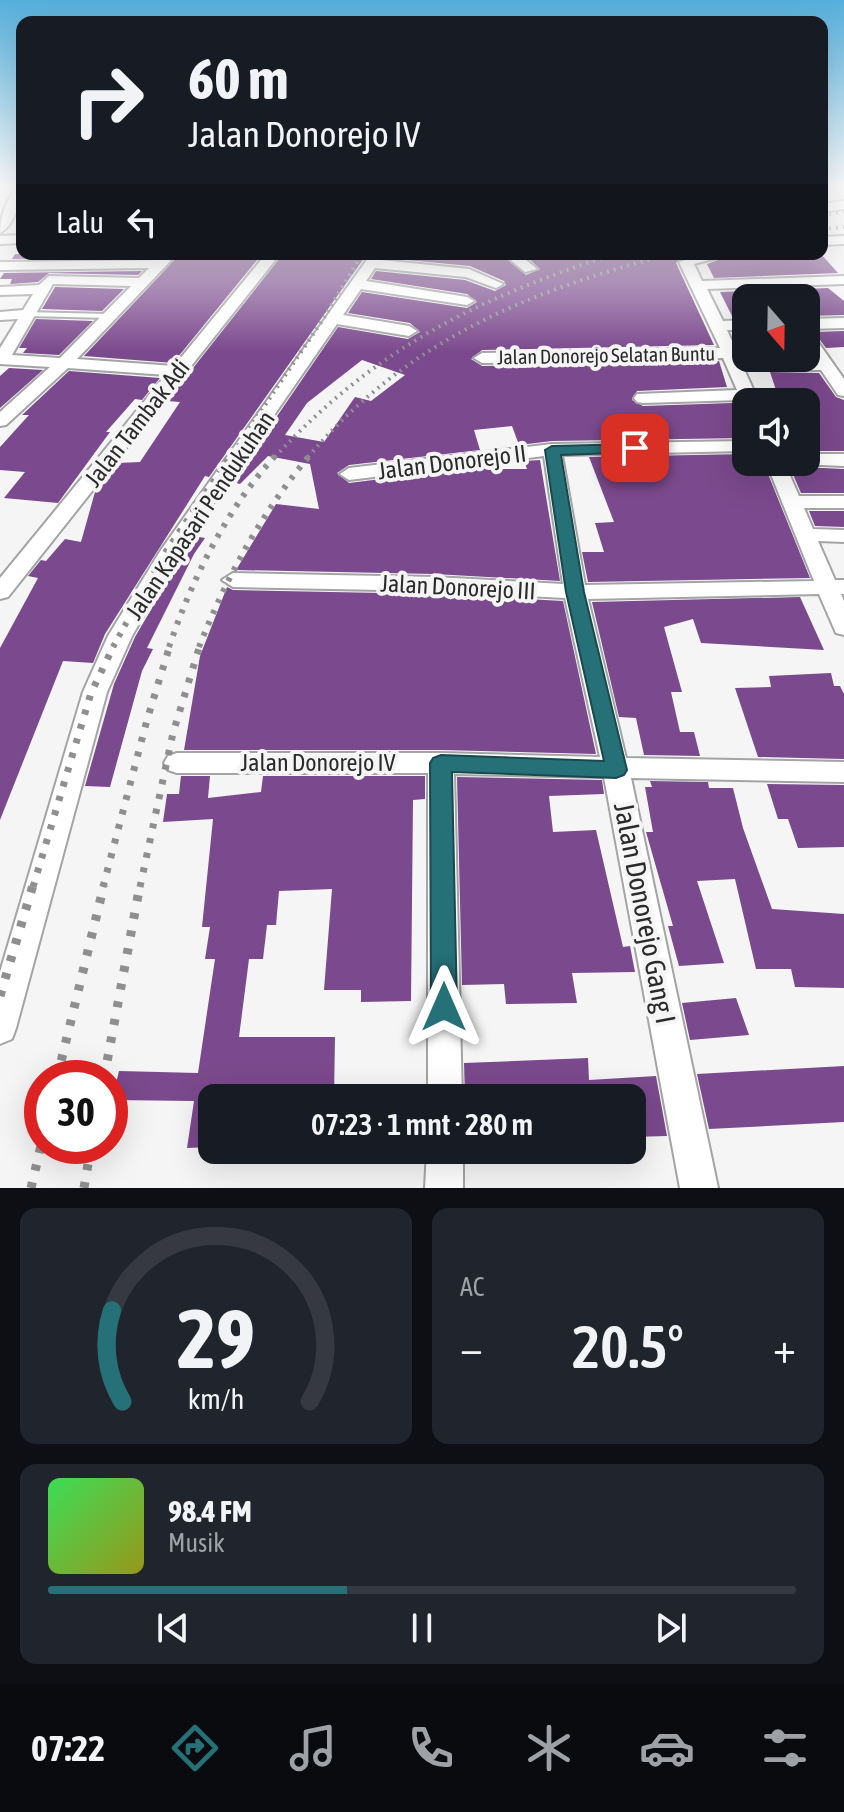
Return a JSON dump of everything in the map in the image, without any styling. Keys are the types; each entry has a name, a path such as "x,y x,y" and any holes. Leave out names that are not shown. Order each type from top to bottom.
{"street":[{"path":"0,266 138,260"},
{"path":"2,418 66,361 164,260"},
{"name":"Jalan Tambak Adi","path":"0,592 268,260"},
{"name":"Jalan Kapasari Pendukuhan","path":"0,1028 95,692 120,636 171,550 374,260"},
{"path":"381,260 471,274 496,284"},
{"path":"518,260 530,269"},
{"path":"696,260 686,262 732,359"},
{"path":"59,263 1,358 177,371"},
{"path":"698,285 844,280"},
{"path":"0,291 46,285 141,282"},
{"path":"355,284 467,301"},
{"path":"0,316 27,314"},
{"path":"331,318 409,331"},
{"path":"820,324 844,323"},
{"path":"718,326 732,326"},
{"path":"820,356 844,391"},
{"name":"Jalan Donorejo Selatan Buntu","path":"482,358 732,359"},
{"name":"Jalan Donorejo Selatan Buntu","path":"820,365 826,365"},
{"path":"643,398 732,398"},
{"name":"Jalan Donorejo II","path":"349,474 552,450 732,446"},
{"name":"Jalan Donorejo Gang I","path":"552,450 575,592 616,770 699,1188"},
{"path":"820,460 844,460"},
{"path":"781,476 806,535 836,588 844,628"},
{"path":"792,502 844,502"},
{"path":"806,535 844,536"},
{"name":"Jalan Donorejo III","path":"233,580 420,584 575,592 836,588"},
{"name":"Jalan Donorejo IV","path":"177,763 394,761 616,770 844,772"},
{"path":"441,763 445,1084"},
{"path":"444,1188 445,1164"}],"lane":[{"path":"27,314 109,316"}],"building":[{"path":"174,260 257,260 173,363 84,356"},
{"path":"278,260 363,260 209,477 205,476 105,634 93,663 63,661 0,820 0,648 38,578 28,576 65,539 81,542 95,492 118,463 140,462 180,402 167,401"},
{"path":"407,260 507,260 526,275 540,269 530,260 679,260 676,263 714,345 482,350 471,359 482,366 719,361 727,387 637,391 632,400 643,406 732,403 732,438 552,441 519,445 512,426 474,430 480,450 349,465 337,473 349,483 485,466 486,469 527,469 524,461 540,460 560,581 434,574 236,570 276,504 319,509 310,464 268,456 240,484 232,482 338,327 408,339 420,332 410,323 348,313 362,292 467,308 477,302 467,294 371,279 376,271 465,280 495,291 506,285 504,281 470,266","holes":["362,360 405,375 371,401 355,397 324,442 285,435 307,403"]},
{"path":"718,260 826,260 838,273 714,278 707,264"},
{"path":"142,271 138,275 49,273 38,282 10,284 12,279 0,279 4,273"},
{"path":"55,287 124,289 102,311 42,309"},
{"path":"820,288 828,288 844,301 844,315 820,316"},
{"path":"720,292 732,292 732,316"},
{"path":"36,319 93,321 59,355 23,353 27,348 19,348"},
{"path":"844,331 844,347 826,348 820,340 820,332"},
{"path":"9,368 43,370 0,408 0,376"},
{"path":"69,371 160,378 142,400 135,399 106,432 110,432 58,503 4,498 25,472 0,470 0,447 29,415 22,415"},
{"path":"770,372 819,373 836,397 844,400 844,451 820,451 820,388 775,388"},
{"path":"732,454 732,476 769,476 810,578 588,582 582,552 604,552 595,523 614,522 589,457"},
{"path":"820,468 844,469 844,493 801,493 794,476 820,476"},
{"path":"809,511 844,511 844,527 815,526"},
{"path":"194,536 205,538 147,648 153,649 142,671 110,787 85,786 114,684 135,637"},
{"path":"227,587 233,590 434,594 563,601 596,754 441,750 184,750 200,656"},
{"path":"800,597 824,650 701,643 693,619 664,627 682,692 671,692 680,732 694,732 700,756 644,755 636,718 619,717 592,602"},
{"path":"831,673 834,686 840,686 844,694 844,759 758,757 735,688 771,687 769,676"},
{"path":"181,776 210,776 208,798 261,792 263,776 425,776 425,799 413,800 411,1001 361,1002 361,990 324,990 332,889 279,891 276,925 267,925 263,959 249,959 239,1037 335,1037 334,1084 198,1084 198,1148 187,1148 194,1101 128,1100 128,1071 198,1073 215,959 205,959 210,927 202,927 213,819 163,822 167,794 179,794"},
{"path":"457,777 602,780 604,794 549,796 553,832 596,830 623,947 630,946 635,972 572,973 577,1003 506,1004 504,984 462,985"},
{"path":"650,781 708,782 709,788 733,788 743,828 772,909 844,914 844,988 795,987 791,969 756,969 735,879 697,881 724,963 679,966 668,926 673,926 646,832 653,832 645,787 652,787"},
{"path":"767,784 844,785 844,847 798,848 788,819 778,819"},
{"path":"736,998 749,1035 690,1040 682,1003"},
{"path":"588,1058 589,1080 656,1076 667,1136 646,1137 646,1084 465,1084 464,1063"},
{"path":"844,1066 844,1122 709,1129 697,1074"}],"railway":[{"path":"230,457 322,321 358,260"},
{"path":"275,457 312,419 389,357 472,310 596,260"},
{"path":"308,457 346,416 386,381 472,326 565,286 648,260"},
{"path":"113,646 166,551 231,455"},
{"path":"169,647 213,545 242,498 276,455"},
{"path":"199,647 247,546 276,499 310,455"},
{"path":"103,887 170,645"},
{"path":"140,887 173,733 200,645"},
{"path":"33,887 91,693 113,646"},
{"path":"0,996 33,885"},
{"path":"61,1060 104,885"},
{"path":"107,1060 140,885"},
{"path":"31,1188 37,1164"},
{"path":"84,1188 88,1164"}],"route":[{"path":"444,1007 441,763 616,770 575,592 552,450 635,448"}]}
